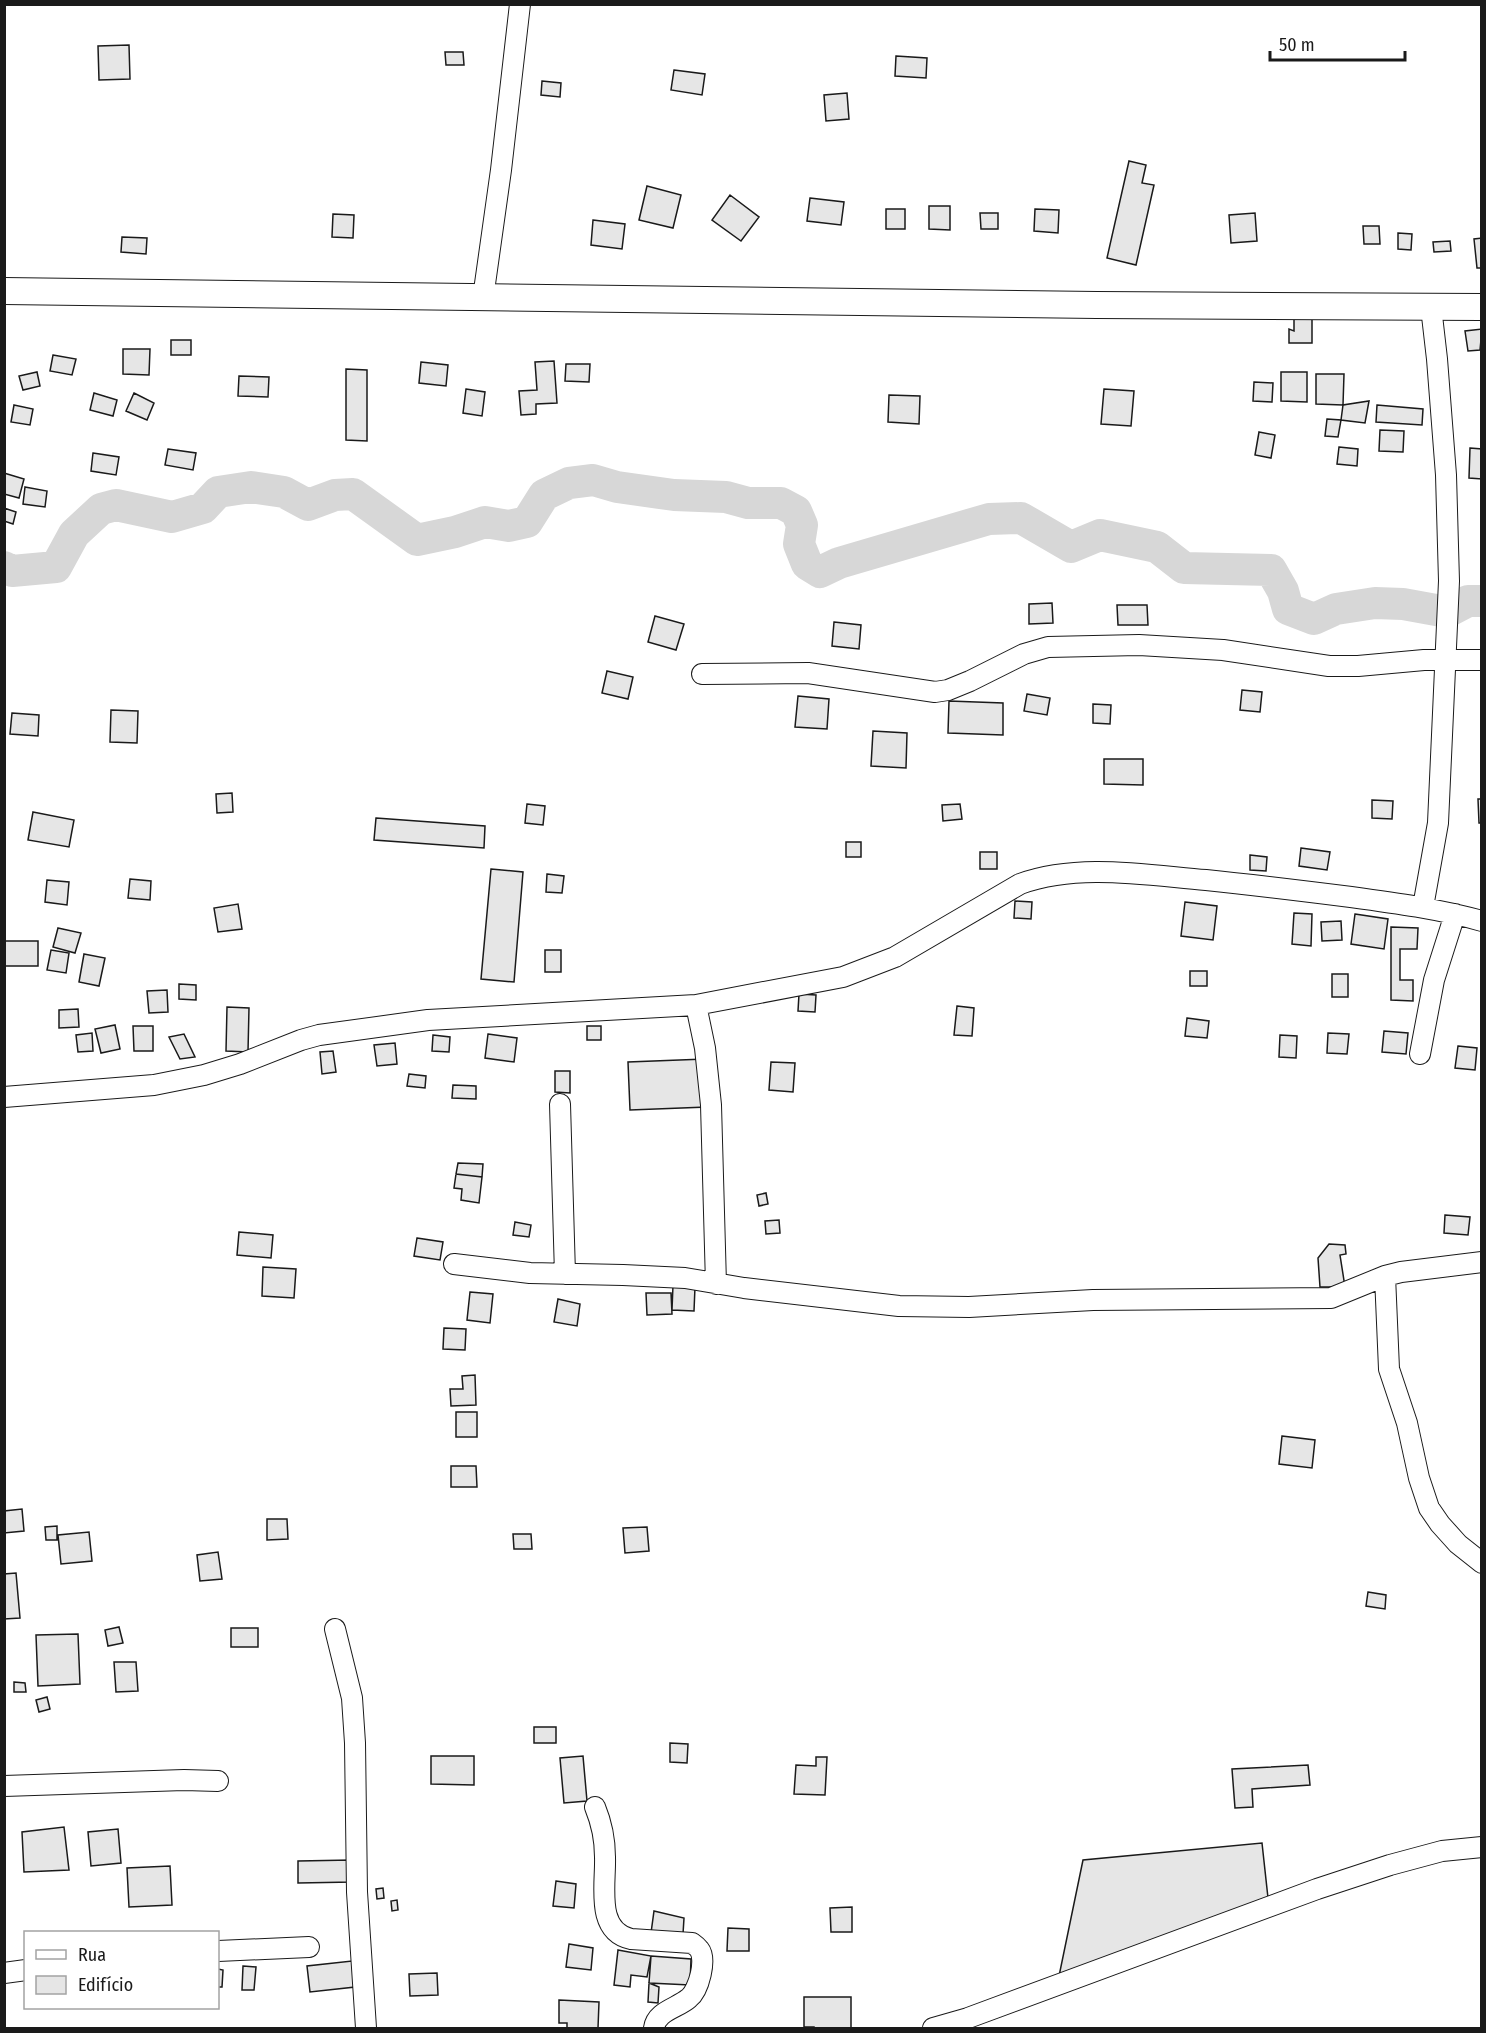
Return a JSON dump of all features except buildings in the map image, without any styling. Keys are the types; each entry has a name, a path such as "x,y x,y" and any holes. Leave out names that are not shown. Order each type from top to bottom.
{"main road":[{"path":"4,291 483,298 1482,307"}],"street":[{"path":"483,298 501,170 520,4"},
{"path":"1423,907 1438,822 1449,581 1446,475 1431,307"},
{"path":"702,674 808,673 935,692 948,690 1024,654 1048,647 1139,645 1222,650 1329,666 1446,659 1482,660"},
{"path":"4,1097 154,1085 204,1075 319,1035 428,1020 696,1005 843,977 895,957 1020,884 1040,877 1075,873 1134,874 1282,887 1423,907 1482,921"},
{"path":"1420,1054 1434,980 1455,914"},
{"path":"696,1005 705,1047 711,1105 716,1284"},
{"path":"560,1104 565,1274"},
{"path":"454,1264 530,1273 685,1278 716,1284 899,1306 969,1307 1104,1300 1331,1298 1385,1276 1401,1272 1482,1262"},
{"path":"1385,1276 1389,1369 1407,1423 1422,1488 1429,1508 1440,1524 1458,1544 1482,1563"},
{"path":"335,1629 352,1698 355,1743 357,1892 366,2028"},
{"path":"4,1786 184,1779 218,1781"},
{"path":"595,1807 603,1829 604,1906 607,1918 614,1930 625,1938 692,1943 699,1948 702,1956 702,1972 694,1994 658,2018 654,2028"},
{"path":"933,2028 968,2019 1389,1865 1442,1851 1482,1846"},
{"path":"219,1952 309,1947"},
{"path":"4,1973 24,1970"}],"waterway":[{"path":"4,567 12,571 56,567 74,534 101,509 116,505 172,517 203,508 218,492 251,487 284,492 308,505 335,495 353,494 417,540 455,532 485,522 509,526 527,522 544,495 569,483 593,480 617,487 674,495 726,497 748,503 781,503 796,511 802,525 799,544 807,564 820,572 839,563 989,519 1021,518 1071,547 1100,535 1157,547 1184,568 1271,570 1283,591 1288,609 1314,619 1336,609 1375,603 1403,604 1447,612 1468,601 1482,601"}]}
